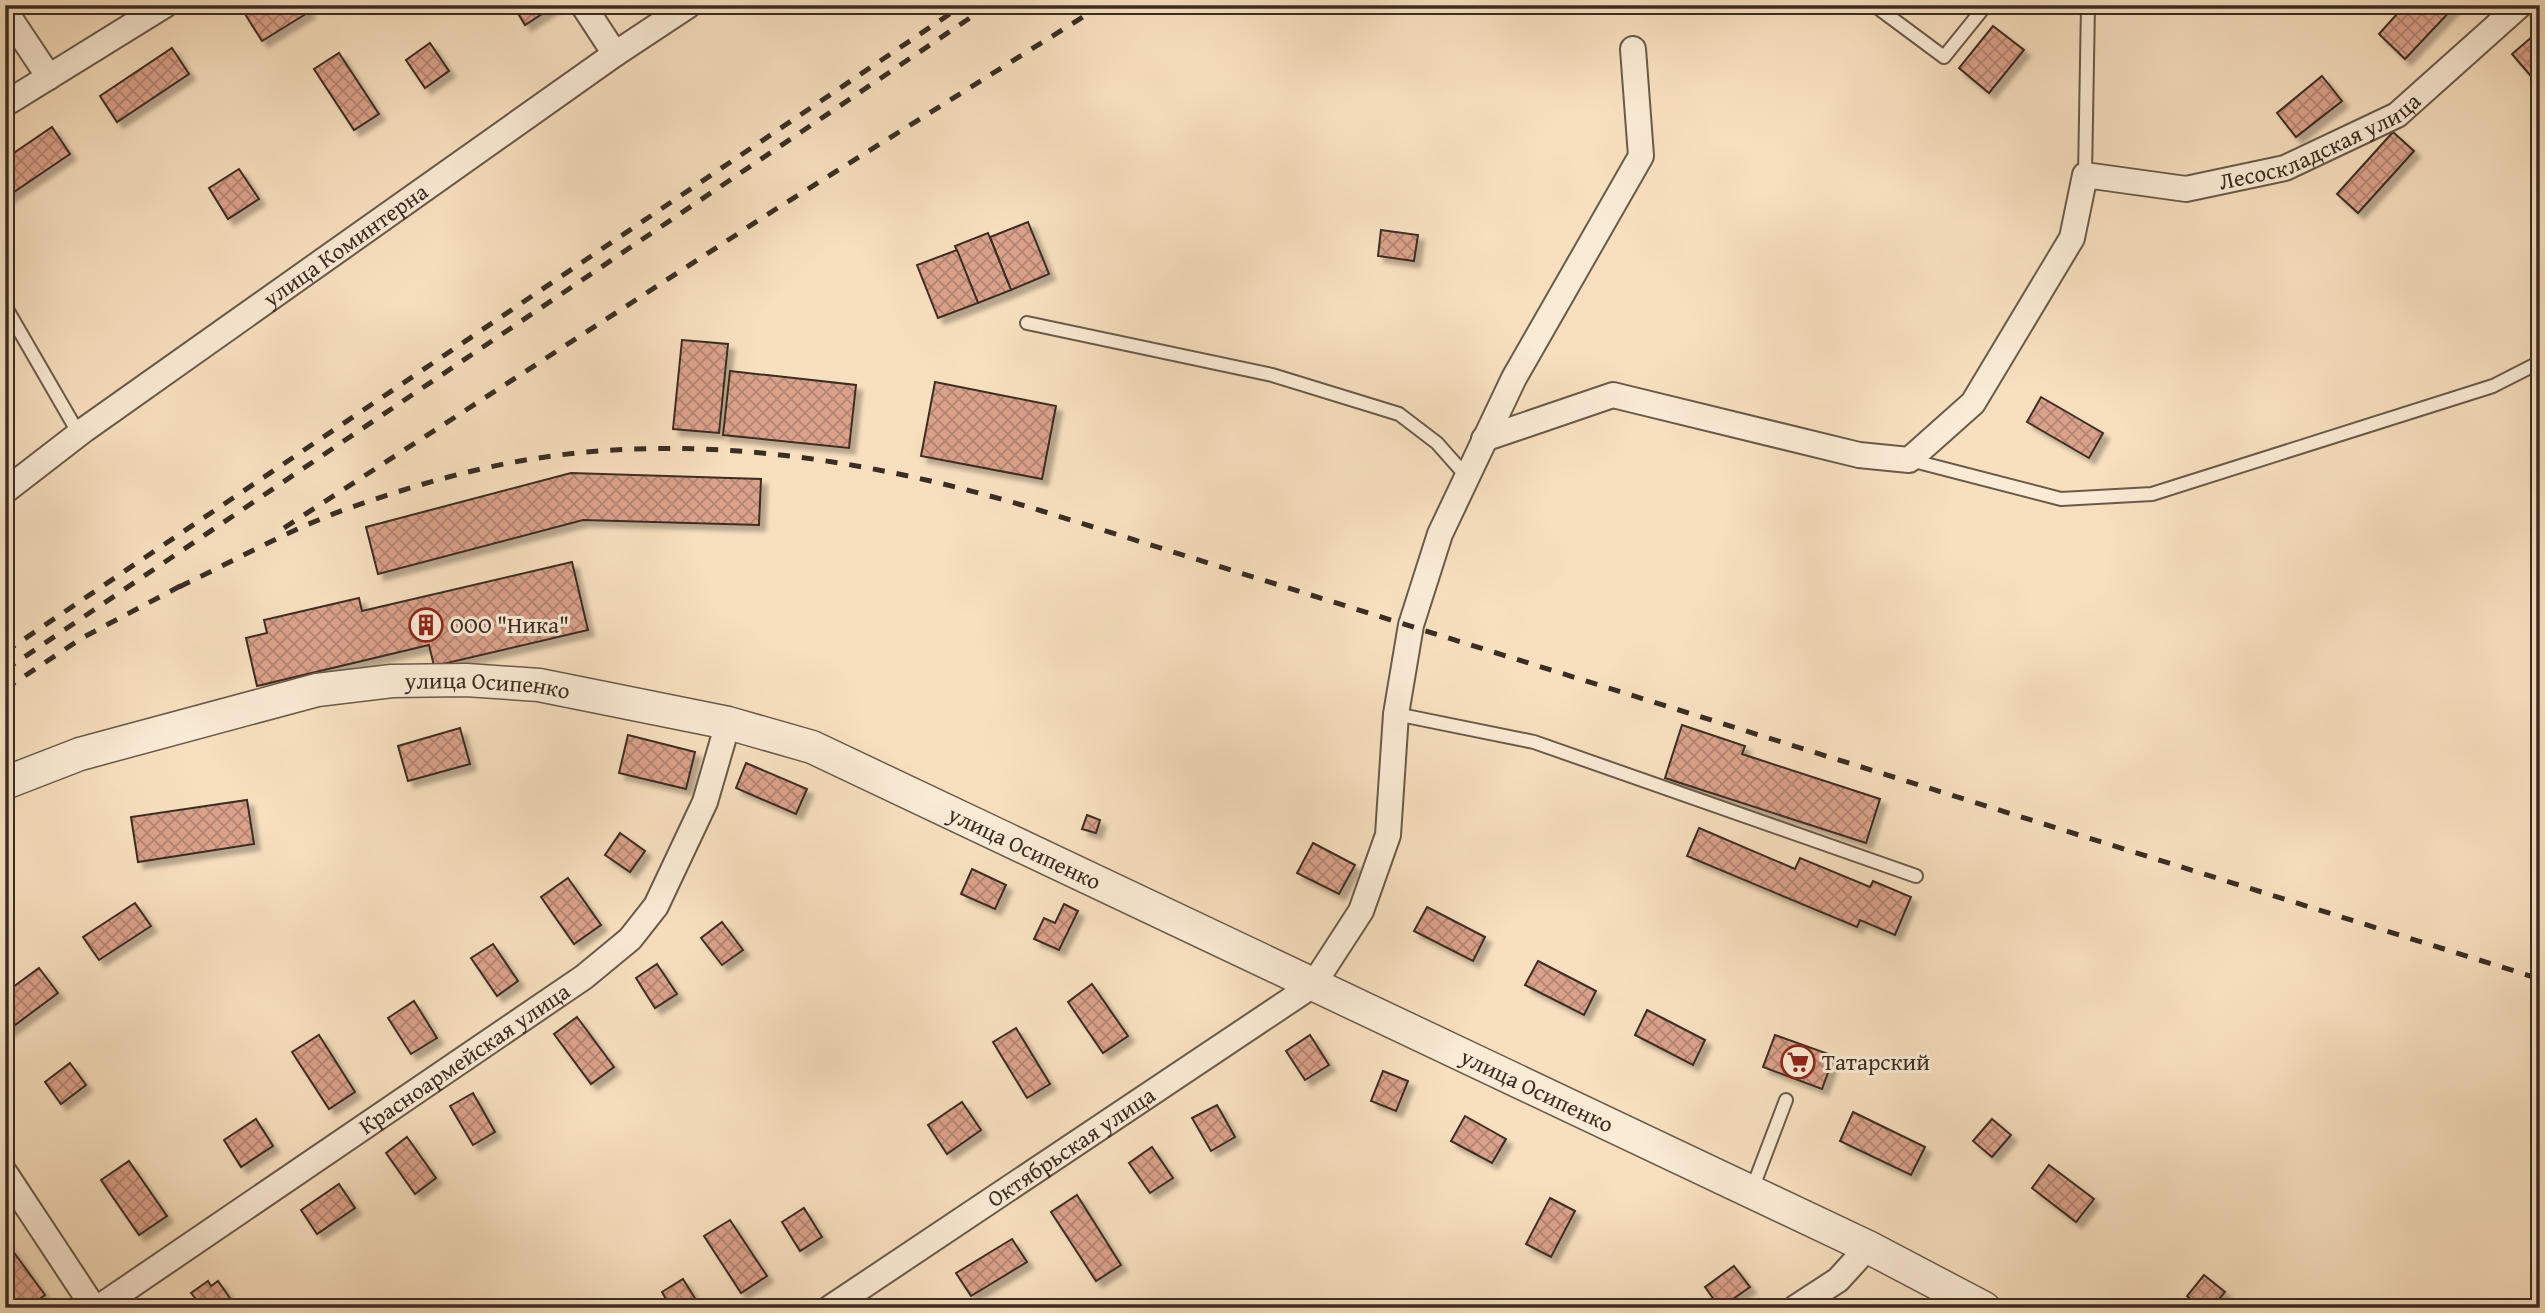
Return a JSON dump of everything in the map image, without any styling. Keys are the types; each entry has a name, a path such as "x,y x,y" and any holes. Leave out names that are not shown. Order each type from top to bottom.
{"street":[{"path":"5,104 165,5"},
{"path":"583,5 615,54"},
{"name":"улица Коминтерна","path":"5,491 79,434 615,54 689,5"},
{"name":"Лесоскладская улица","path":"2085,175 2186,189 2285,168 2397,115 2520,5"},
{"path":"5,11 49,77"},
{"path":"1313,985 1361,911 1388,835 1396,715 1411,625 1440,534 1514,378 1641,156 1633,48"},
{"path":"1484,439 1613,395 1859,455 1909,460 1973,402 2072,237 2085,175"},
{"name":"улица Осипенко","path":"5,783 80,754 317,690 392,681 466,680 539,685 728,723 812,747 1868,1247 1984,1308"},
{"name":"Красноармейская улица","path":"96,1308 584,977 630,939 656,906 705,802 728,723"},
{"name":"Октябрьская улица","path":"830,1308 1313,985"},
{"path":"5,1173 96,1308"},
{"path":"1795,1308 1838,1280 1868,1247"}],"lane":[{"path":"1874,5 1944,57 1986,5"},
{"path":"2085,175 2086,7"},
{"path":"5,306 79,434"},
{"path":"1027,323 1272,375 1399,414 1437,443 1468,478"},
{"path":"1909,460 2061,499 2152,494 2493,386 2540,362"},
{"path":"1396,715 1534,742 1916,877"},
{"path":"1751,1192 1786,1100"}],"building":[{"path":"258,5 305,5 309,12 262,41 245,14"},
{"path":"513,5 556,5 525,25"},
{"path":"2405,5 2455,6 2405,59 2379,34"},
{"path":"1993,26 2024,50 1989,93 1959,68"},
{"path":"2540,30 2540,78 2536,82 2512,54"},
{"path":"430,43 449,71 425,88 406,60"},
{"path":"172,48 189,74 117,122 100,96"},
{"path":"339,53 379,114 354,130 314,69"},
{"path":"2322,76 2342,101 2296,137 2277,113"},
{"path":"52,127 70,154 5,198 5,159"},
{"path":"2393,132 2414,151 2358,213 2337,194"},
{"path":"239,169 259,199 228,219 209,188"},
{"path":"1028,222 1049,274 1011,290 990,237"},
{"path":"1381,230 1418,235 1414,261 1378,256"},
{"path":"988,233 1011,290 978,303 955,246"},
{"path":"957,250 978,303 938,318 917,265"},
{"path":"682,340 728,344 719,433 673,429"},
{"path":"730,371 856,385 849,448 723,435"},
{"path":"935,382 1056,406 1042,479 921,456"},
{"path":"2041,397 2103,433 2089,458 2027,422"},
{"path":"571,473 761,479 759,525 583,520 378,574 366,527"},
{"name":"ООО \"Ника\"","path":"572,562 588,630 434,666 429,645 257,686 246,638 267,633 264,620 359,598 362,611"},
{"path":"1682,725 1745,746 1742,754 1880,799 1866,843 1665,778"},
{"path":"460,728 470,764 408,781 398,746"},
{"path":"628,735 695,752 686,789 619,773"},
{"path":"746,763 807,789 796,814 736,788"},
{"path":"247,800 254,844 138,862 131,817"},
{"path":"1087,815 1100,820 1096,833 1082,829"},
{"path":"1699,828 1795,869 1800,858 1870,887 1873,881 1911,897 1895,935 1860,920 1857,927 1687,856"},
{"path":"620,833 645,851 630,872 605,855"},
{"path":"1313,843 1355,865 1339,894 1297,873"},
{"path":"972,869 1006,885 995,909 961,894"},
{"path":"568,878 601,925 574,944 541,897"},
{"path":"135,903 151,926 99,960 83,937"},
{"path":"1064,904 1078,911 1059,950 1034,939 1044,918 1055,923"},
{"path":"1427,907 1485,937 1473,961 1414,931"},
{"path":"722,922 743,950 722,965 701,938"},
{"path":"493,944 518,981 497,996 471,958"},
{"path":"1538,961 1596,991 1584,1015 1525,985"},
{"path":"657,964 677,994 655,1008 636,978"},
{"path":"39,968 58,993 7,1031 5,993"},
{"path":"1092,984 1128,1036 1103,1053 1068,1002"},
{"path":"414,1001 437,1038 411,1054 388,1018"},
{"path":"1647,1010 1705,1040 1693,1065 1635,1035"},
{"path":"577,1017 614,1067 591,1084 554,1034"},
{"path":"1016,1028 1050,1084 1027,1098 993,1042"},
{"path":"319,1035 355,1092 329,1109 292,1052"},
{"path":"1310,1035 1329,1065 1305,1080 1286,1051"},
{"name":"Татарский","path":"1775,1035 1834,1056 1822,1089 1763,1067"},
{"path":"70,1063 86,1085 61,1104 45,1082"},
{"path":"1383,1071 1408,1081 1396,1111 1371,1101"},
{"path":"473,1093 495,1132 473,1145 450,1106"},
{"path":"962,1102 981,1130 947,1154 928,1125"},
{"path":"1217,1105 1235,1137 1211,1151 1192,1118"},
{"path":"1853,1112 1925,1147 1911,1175 1840,1141"},
{"path":"1465,1116 1506,1139 1492,1163 1451,1141"},
{"path":"256,1119 273,1146 241,1167 224,1140"},
{"path":"1992,1119 2011,1135 1992,1157 1973,1141"},
{"path":"407,1137 436,1178 415,1194 386,1153"},
{"path":"1152,1147 1173,1178 1150,1193 1129,1163"},
{"path":"129,1161 167,1216 139,1235 101,1180"},
{"path":"2049,1165 2094,1199 2076,1222 2032,1188"},
{"path":"339,1184 355,1208 317,1234 301,1210"},
{"path":"1077,1195 1121,1265 1096,1281 1051,1212"},
{"path":"1550,1198 1575,1211 1551,1257 1526,1244"},
{"path":"804,1208 822,1237 800,1251 782,1222"},
{"path":"730,1220 767,1276 741,1293 704,1236"},
{"path":"1012,1239 1027,1262 971,1296 956,1273"},
{"path":"7,1243 45,1295 27,1308 11,1308 5,1300"},
{"path":"1734,1266 1750,1287 1720,1308 1705,1287"},
{"path":"2204,1275 2225,1292 2212,1308 2201,1308 2187,1296"},
{"path":"683,1279 701,1308 671,1308 662,1292"},
{"path":"208,1281 211,1286 218,1281 234,1304 229,1308 191,1308 187,1303 195,1298 191,1293"}],"railway":[{"path":"5,652 963,5"},
{"path":"5,670 989,5"},
{"path":"284,528 776,209 1102,5"},
{"path":"179,587 330,515 435,481 520,461 585,452 651,449 783,455 849,465 914,477 1042,511 2540,979"},
{"path":"5,689 82,638 186,583"}],"place":[{"name":"ООО \"Ника\"","path":"426,625"},
{"name":"Татарский","path":"1798,1062"}]}
